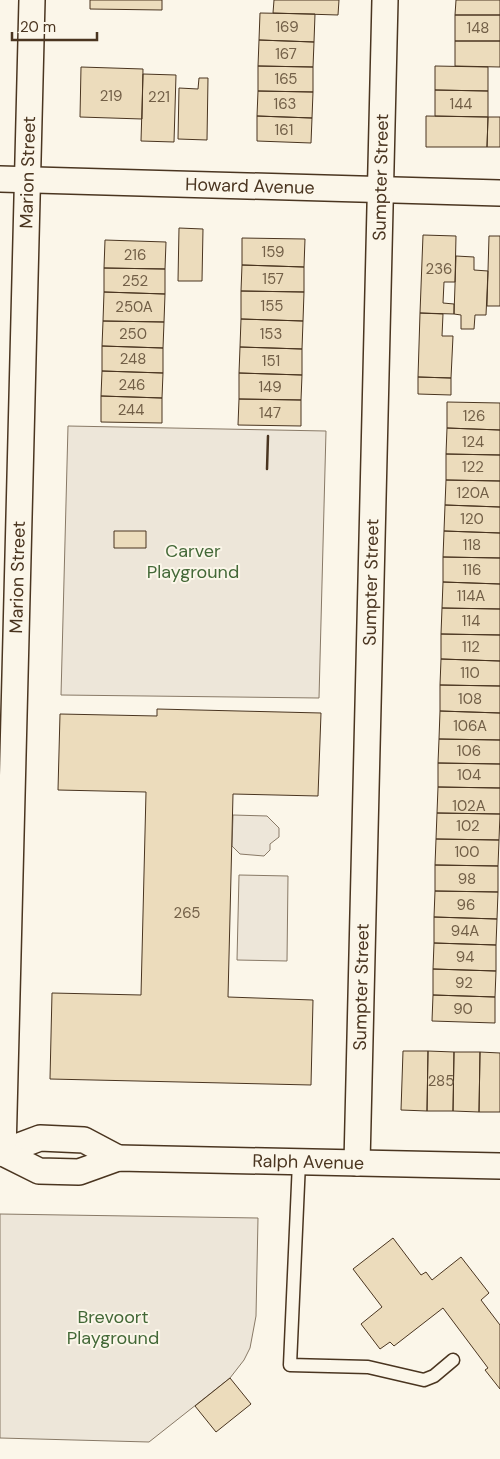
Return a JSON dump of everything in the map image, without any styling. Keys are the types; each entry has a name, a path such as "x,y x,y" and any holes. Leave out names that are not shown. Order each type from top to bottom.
{"street":[{"name":"Marion Street","path":"1,1153 32,0"},
{"name":"Sumpter Street","path":"357,1164 385,0"},
{"name":"Howard Avenue","path":"0,179 500,193"},
{"name":"Ralph Avenue","path":"1,1153 40,1138 84,1140 118,1158"},
{"name":"Ralph Avenue","path":"1,1153 39,1171 79,1172 118,1158 500,1166"}],"lane":[{"path":"299,1162 290,1364 368,1367 424,1380 434,1376 453,1360"}],"green space":[{"name":"Carver Playground","path":"68,426 326,431 319,698 61,695"},
{"path":"233,815 267,816 279,828 279,837 270,844 270,850 264,856 240,854 232,846"},
{"path":"239,875 288,876 287,961 237,960"},
{"name":"Brevoort Playground","path":"0,1214 258,1218 256,1316 250,1348 244,1360 230,1378 149,1442 0,1438"}],"building":[{"path":"90,0 162,0 162,10 90,9"},
{"path":"274,0 339,0 338,15 273,13"},
{"path":"456,0 500,0 500,15 455,15"},
{"path":"260,13 315,14 314,42 259,40"},
{"path":"455,15 500,15 500,41 455,41"},
{"path":"259,40 314,42 313,67 258,66"},
{"path":"455,41 500,41 500,67 455,66"},
{"path":"258,66 313,67 313,92 258,91"},
{"path":"435,66 488,67 488,91 435,90"},
{"path":"81,67 143,69 142,119 80,117"},
{"path":"143,74 176,75 174,142 141,141"},
{"path":"199,78 208,78 207,140 178,139 179,88 198,89"},
{"path":"435,90 488,91 488,117 435,116"},
{"path":"258,91 313,92 312,118 257,116"},
{"path":"257,116 312,118 311,143 257,141"},
{"path":"426,116 488,117 487,147 426,147"},
{"path":"488,117 500,117 500,147 487,147"},
{"path":"179,228 203,229 202,281 178,281"},
{"path":"423,235 456,236 455,282 444,282 443,303 454,304 454,314 420,313"},
{"path":"489,236 500,236 500,306 487,306"},
{"path":"242,238 305,239 304,267 242,265"},
{"path":"105,240 166,242 165,269 104,268"},
{"path":"456,256 474,257 474,270 488,271 486,315 475,315 474,329 461,329 461,315 454,314"},
{"path":"242,265 304,267 304,292 241,291"},
{"path":"104,268 165,269 165,294 104,292"},
{"path":"241,291 304,292 303,321 241,319"},
{"path":"104,292 165,294 164,322 103,321"},
{"path":"420,313 443,314 442,336 453,336 451,378 418,377"},
{"path":"241,319 303,321 302,349 240,347"},
{"path":"103,321 164,322 163,348 102,346"},
{"path":"102,346 163,348 163,373 102,371"},
{"path":"240,347 302,349 302,375 239,373"},
{"path":"102,371 163,373 162,398 101,396"},
{"path":"239,373 302,375 301,400 239,399"},
{"path":"418,377 451,378 451,395 418,394"},
{"path":"101,396 162,398 162,423 101,422"},
{"path":"239,399 301,400 301,426 238,425"},
{"path":"447,402 500,403 500,430 447,428"},
{"path":"447,428 500,430 500,455 446,454"},
{"path":"446,454 500,455 500,481 446,480"},
{"path":"446,480 500,481 500,507 445,505"},
{"path":"445,505 500,507 500,533 444,531"},
{"path":"114,531 146,531 146,548 114,548"},
{"path":"444,531 500,533 500,558 443,557"},
{"path":"443,557 500,558 500,584 443,582"},
{"path":"443,582 500,584 500,609 442,608"},
{"path":"442,608 500,609 500,635 441,634"},
{"path":"441,634 500,635 500,661 441,659"},
{"path":"441,659 500,661 500,686 440,685"},
{"path":"440,685 500,686 500,713 440,711"},
{"path":"157,709 321,713 318,796 233,794 228,997 313,1000 311,1085 50,1079 52,993 141,995 146,792 58,790 60,714 157,716"},
{"path":"440,711 500,713 500,740 439,739"},
{"path":"439,739 500,740 500,764 438,763"},
{"path":"438,763 500,764 500,788 438,787"},
{"path":"438,787 500,788 500,814 437,813"},
{"path":"437,813 500,814 499,840 436,839"},
{"path":"436,839 499,840 498,866 435,865"},
{"path":"435,865 498,866 498,892 435,891"},
{"path":"435,891 498,892 497,919 434,917"},
{"path":"434,917 497,919 496,945 434,943"},
{"path":"434,943 496,945 496,971 433,969"},
{"path":"433,969 496,971 495,997 433,995"},
{"path":"433,995 495,997 495,1023 432,1021"},
{"path":"403,1051 428,1051 427,1111 401,1110"},
{"path":"428,1051 454,1052 453,1111 427,1111"},
{"path":"454,1052 480,1052 479,1112 453,1111"},
{"path":"480,1052 500,1053 500,1112 479,1112"},
{"path":"393,1238 421,1275 426,1272 432,1280 461,1257 489,1293 481,1300 500,1325 500,1389 485,1370 488,1368 443,1308 394,1346 390,1342 380,1349 361,1324 382,1307 353,1269"},
{"path":"230,1378 251,1404 216,1432 195,1406"}],"wall":[{"path":"267,469 268,436"}]}
